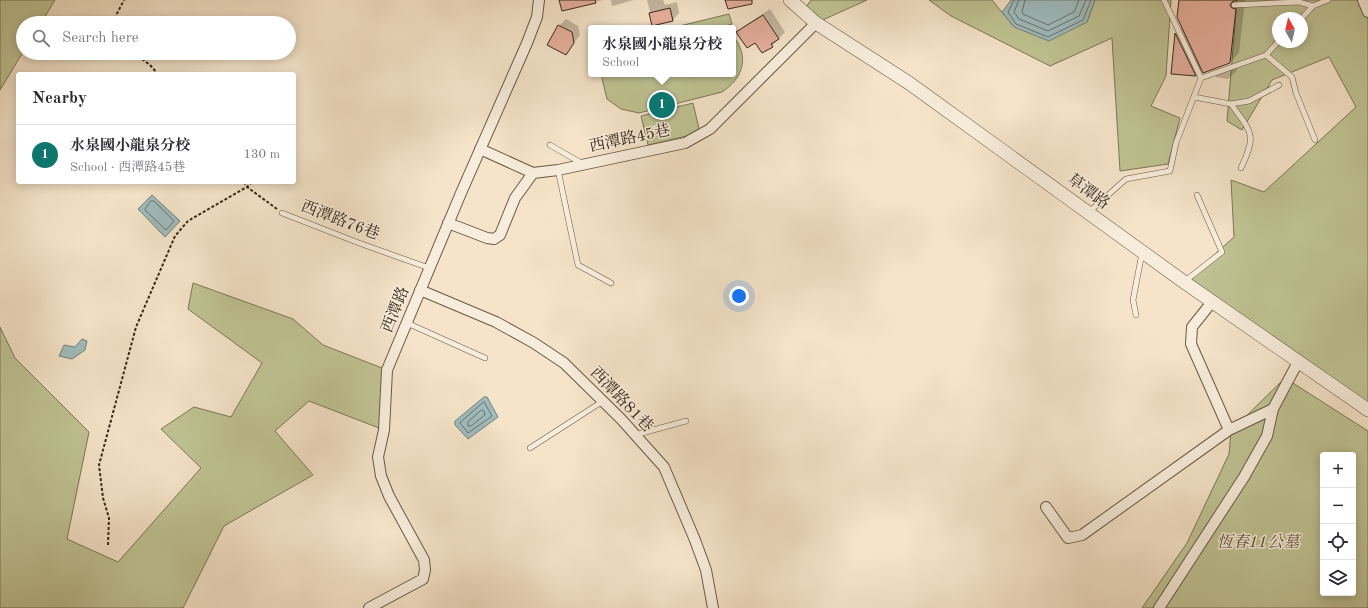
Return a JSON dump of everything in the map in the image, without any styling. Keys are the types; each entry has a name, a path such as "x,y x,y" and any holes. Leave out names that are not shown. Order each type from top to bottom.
{"street":[{"name":"西潭路","path":"369,608 413,585 423,578 425,570 424,560 389,496 381,476 378,457 384,430 387,370 448,223 537,17 539,0"},
{"name":"草潭路","path":"790,0 816,23 909,83 1087,213 1368,410"},
{"path":"1363,0 1368,12"},
{"name":"西潭路45巷","path":"533,173 558,170 685,143 710,130 816,23"},
{"path":"448,223 487,238 494,239 500,236 515,198 533,173 480,149"},
{"name":"西潭路81巷","path":"420,290 490,320 534,343 564,363 635,434 664,467 706,570 713,608"},
{"path":"1212,302 1192,327 1191,344 1229,430"},
{"path":"1158,608 1244,477 1267,436 1273,410 1298,362"},
{"path":"1046,507 1068,538 1082,535 1229,430 1273,410"}],"lane":[{"path":"1087,213 1126,179 1170,171 1176,143 1201,78 1164,0"},
{"path":"1308,12 1313,6 1328,0"},
{"path":"1234,5 1299,2 1313,6"},
{"path":"1201,78 1266,55 1272,48"},
{"path":"1266,55 1292,77 1296,93 1315,140"},
{"path":"1194,97 1232,104 1248,101 1279,85"},
{"path":"1232,104 1250,131 1251,147 1241,168"},
{"path":"550,145 584,164"},
{"path":"558,170 578,265 610,283"},
{"path":"1184,282 1222,252 1197,195"},
{"name":"西潭路76巷","path":"282,213 429,268"},
{"path":"1136,315 1133,300 1143,252"},
{"path":"407,323 485,358"},
{"path":"530,448 603,401"},
{"path":"635,434 686,421"}],"path":[{"path":"116,16 124,0"},
{"path":"142,60 156,72"},
{"path":"108,545 109,518 103,498 99,465 136,327 175,236 188,221 250,184"},
{"name":"西潭路76巷","path":"247,187 282,213"}],"green space":[{"path":"0,0 55,0 45,16 16,16 16,60 18,60 0,90"},
{"path":"811,0 867,0 816,23 804,10"},
{"path":"929,0 992,0 1014,27 1087,22 1095,0 1171,0 1166,76 1151,106 1180,118 1168,164 1120,171 1112,38 1050,66 951,16"},
{"path":"1237,0 1368,0 1368,413 1184,282 1234,237 1231,180 1264,192 1356,107 1329,57 1272,80 1242,130 1227,121"},
{"path":"729,14 732,24 729,25 683,25"},
{"path":"736,41 738,44 743,59 742,67 735,80 722,92 639,113 621,109 607,99 602,77 736,77"},
{"path":"693,103 700,133 648,145 641,116"},
{"path":"193,283 293,319 323,345 387,370 384,430 309,401 275,431 313,475 224,526 183,608 0,608 0,327 15,358 89,432 67,539 118,562 201,468 161,429 194,407 231,417 262,363 188,309"},
{"name":"恆春11公墓","path":"1285,378 1368,431 1368,608 1142,608 1187,543 1229,454 1231,431"}],"water":[{"path":"1011,0 1095,0 1087,22 1049,41 1014,27 1002,12"},
{"path":"152,195 180,221 165,237 138,209"},
{"path":"82,339 87,341 85,350 72,359 59,356 64,345 75,347"},
{"path":"484,397 487,397 498,417 468,439 455,425 455,421"}],"building":[{"path":"559,0 595,0 596,3 562,11"},
{"path":"725,0 752,0 752,4 728,9"},
{"path":"1179,0 1237,0 1232,2 1230,5 1232,8 1236,9 1230,63 1203,73 1177,17"},
{"path":"670,8 673,21 652,25 649,13"},
{"path":"763,15 779,39 771,44 773,47 762,53 755,43 747,48 736,32"},
{"path":"558,25 572,32 574,43 566,55 547,45"},
{"path":"1175,33 1196,76 1171,74"}],"place":[{"name":"水泉國小龍泉分校","path":"662,105"}]}
